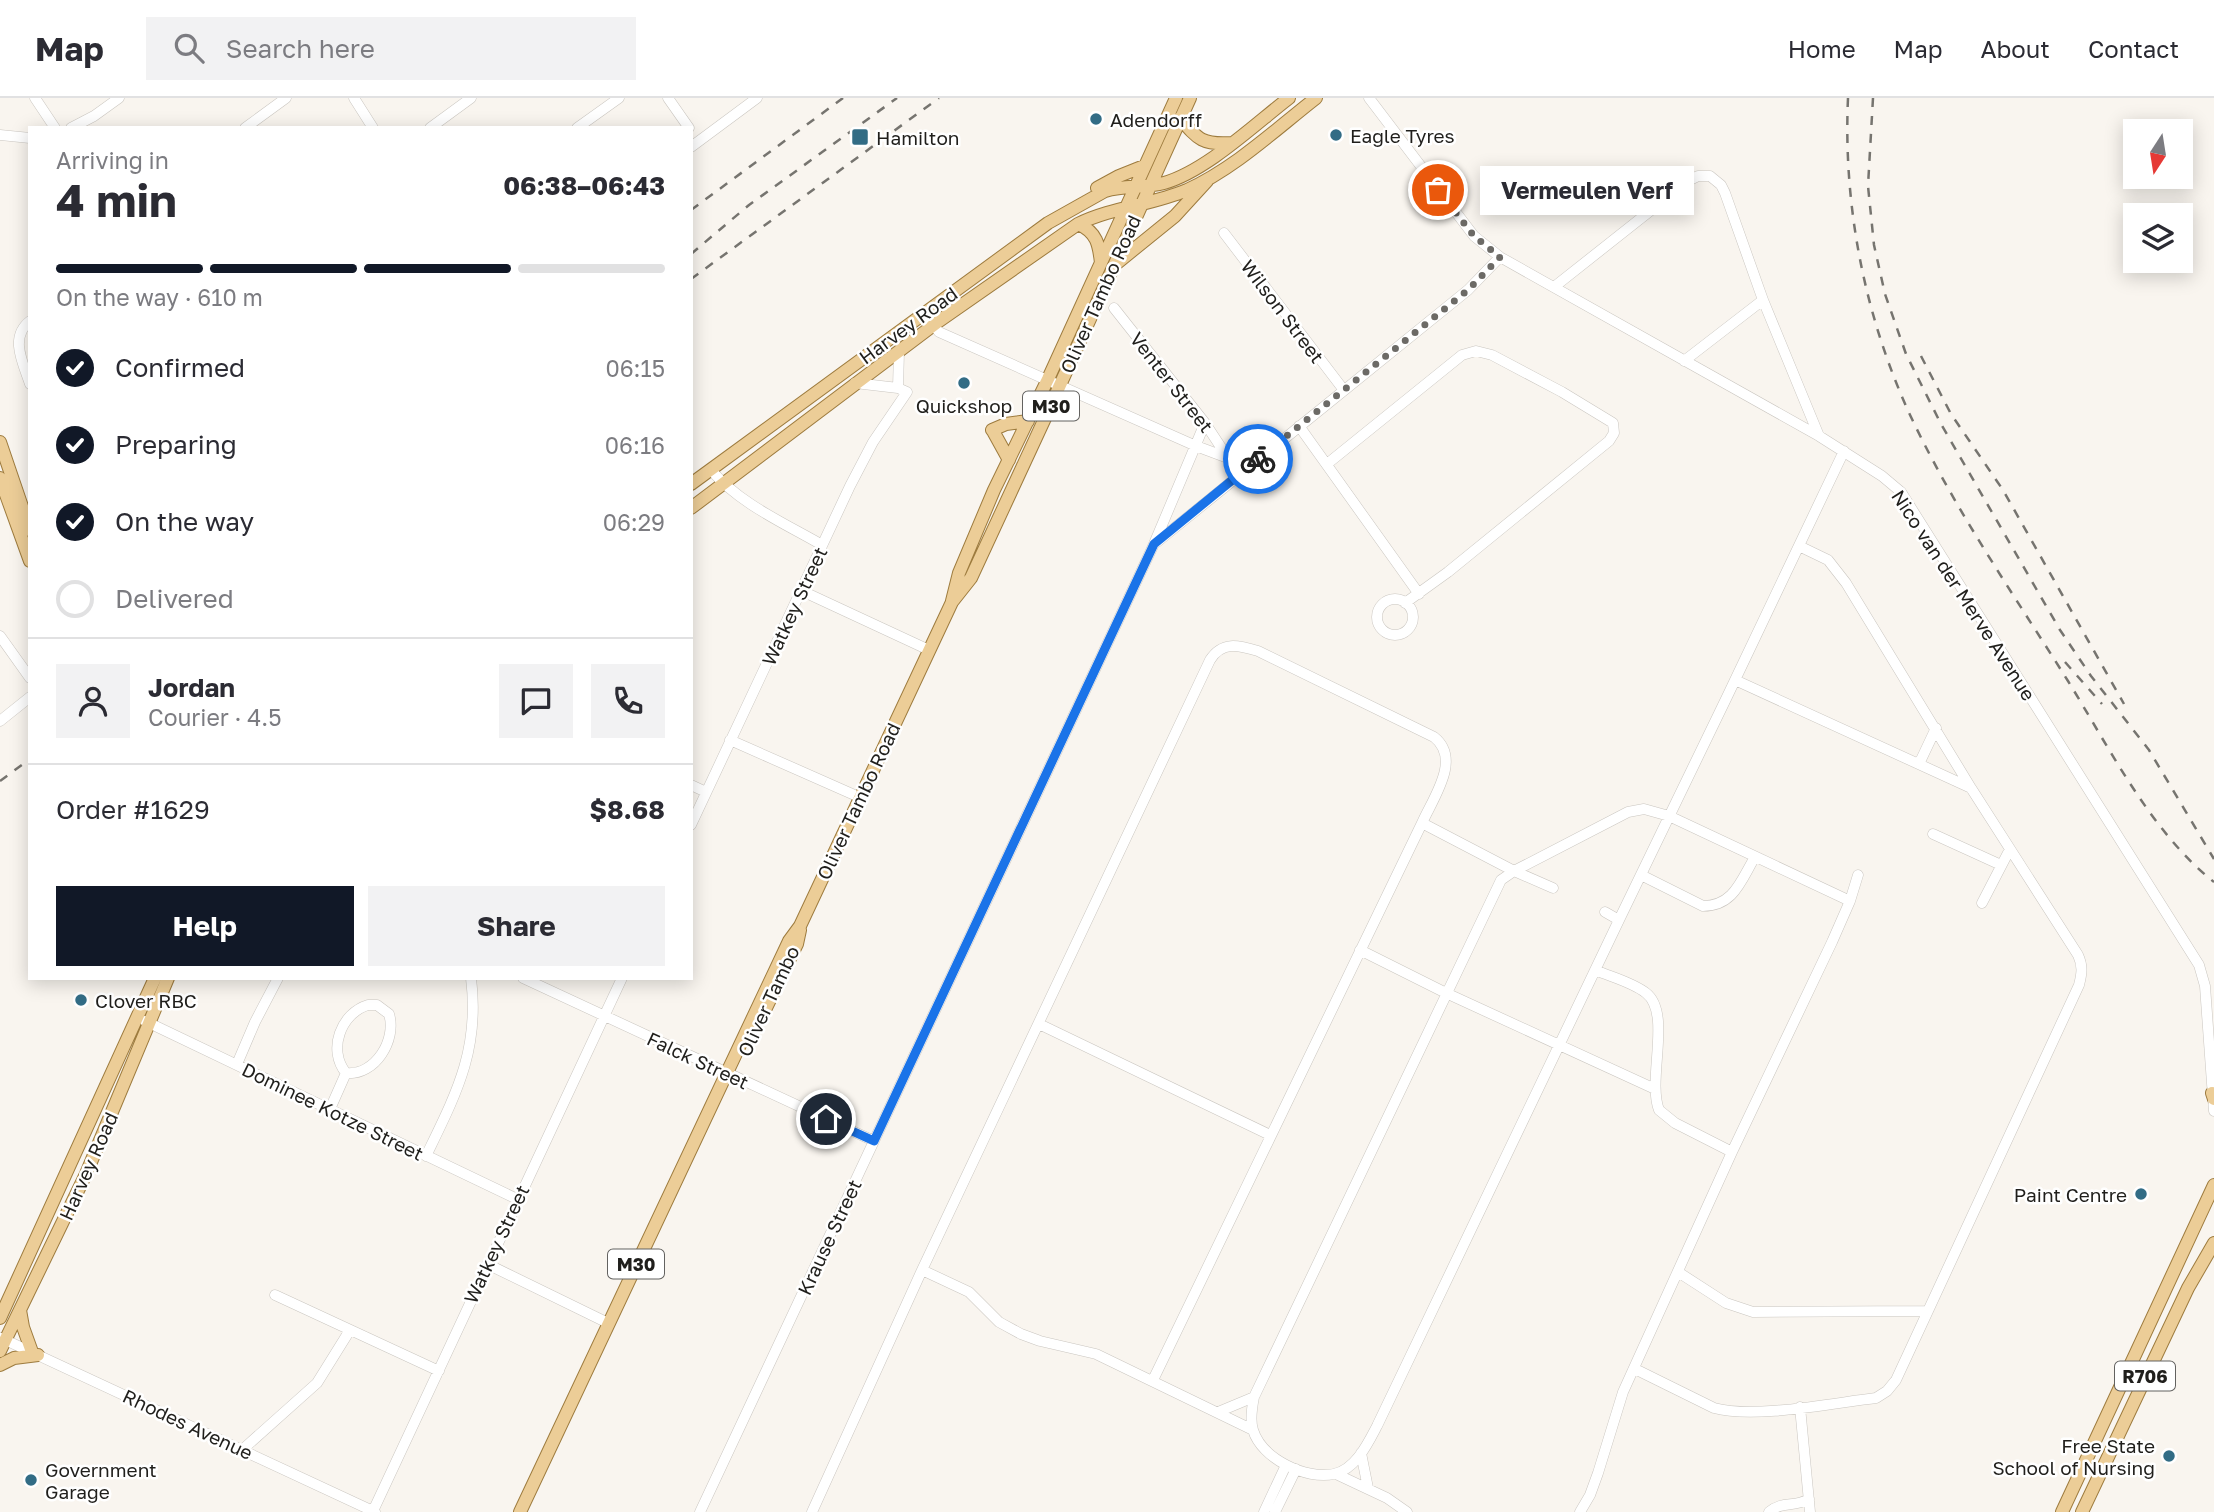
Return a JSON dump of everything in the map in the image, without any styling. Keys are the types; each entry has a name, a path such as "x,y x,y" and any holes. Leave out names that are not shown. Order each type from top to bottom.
{"main road":[{"name":"Oliver Tambo Road","path":"1107,265 1134,186 1176,98"},
{"name":"Oliver Tambo Road","path":"952,601 971,578 1107,265 1150,185 1190,98"},
{"name":"Harvey Road","path":"693,483 1048,223 1099,193 1115,188 1163,183 1186,175 1289,98"},
{"path":"1078,224 1095,236 1107,265 1175,216 1209,178 1248,152 1316,98"},
{"path":"1180,118 1194,136 1206,143 1231,143"},
{"path":"1048,223 1102,185 1144,166"},
{"name":"Harvey Road","path":"693,507 933,325 1078,224 1097,215 1139,206 1178,193 1209,178"},
{"path":"1000,258 1009,270"},
{"name":"Oliver Tambo Road","path":"800,926 952,601 959,573 1009,460 1028,421 1054,382"},
{"path":"1009,460 992,431 1006,424 1028,421"},
{"path":"0,442 28,524"},
{"path":"0,478 28,555"},
{"name":"Oliver Tambo","path":"528,1512 789,941 800,926"},
{"name":"Harvey Road","path":"2,1342 99,1144 154,980"},
{"name":"Harvey Road","path":"0,1318 143,1020 167,980"},
{"name":"Oliver Tambo","path":"520,1512 729,1074"},
{"name":"R706","path":"2062,1512 2213,1189"},
{"path":"2194,1227 2214,1207"},
{"name":"R706","path":"2082,1512 2188,1288 2214,1243"},
{"path":"0,1365 35,1354 23,1328 20,1309"},
{"path":"2076,1482 2091,1490"}],"street":[{"path":"35,98 54,126"},
{"path":"75,126 119,98"},
{"path":"248,126 286,98"},
{"path":"354,98 372,126"},
{"path":"433,126 471,98"},
{"path":"580,126 619,98"},
{"path":"668,98 688,126"},
{"path":"695,144 757,98"},
{"name":"Nico van der Merve Avenue","path":"1369,98 1474,236 1500,257 1819,436 1891,482 1910,504 2199,965 2205,986 2214,1111"},
{"path":"0,135 28,138"},
{"path":"1554,287 1684,184 1704,175 1715,179 1725,193 1763,300 1819,436"},
{"name":"Wilson Street","path":"1224,233 1343,389"},
{"name":"Krause Street","path":"1154,544 1468,290 1500,257"},
{"path":"1684,361 1763,300"},
{"name":"Venter Street","path":"1114,308 1205,423 1228,458"},
{"path":"928,311 933,325 947,335 1228,458 1244,469"},
{"path":"28,322 23,326 18,339 28,376"},
{"path":"855,383 903,390 899,351"},
{"path":"1327,464 1429,380 1471,351 1483,351 1493,355 1562,391 1613,423 1614,433 1609,442 1405,603"},
{"name":"Watkey Street","path":"693,821 822,545 873,442 903,390"},
{"name":"Krause Street","path":"700,1512 1154,544 1205,423"},
{"path":"1299,426 1419,594"},
{"path":"1336,1474 1355,1461 1377,1426 1843,451"},
{"path":"711,470 723,485 747,502 822,545"},
{"path":"1635,1369 1714,1408 1727,1411 1800,1407 1876,1398 1887,1391 1896,1380 2080,985 2082,963 2078,955 1834,567 1820,555 1799,546"},
{"path":"802,591 929,650"},
{"path":"0,636 28,675"},
{"path":"812,1512 922,1270 1210,660 1219,649 1234,645 1258,651 1439,741 1444,748 1446,768 1153,1380"},
{"path":"1735,680 1972,788"},
{"path":"0,721 28,698"},
{"path":"1919,764 1936,728"},
{"path":"730,740 859,797"},
{"path":"693,786 706,792"},
{"path":"1253,1430 1254,1397 1497,886 1514,871 1628,813 1644,809 1669,816 1850,901"},
{"path":"1422,822 1514,871 1553,888"},
{"path":"1933,834 2001,865"},
{"path":"1982,903 2010,849"},
{"path":"1641,875 1703,906 1710,906 1725,901 1733,894 1755,857"},
{"path":"1580,1512 1590,1494 1623,1392 1850,901 1857,875"},
{"path":"1605,912 1619,920"},
{"path":"1360,950 1446,993 1655,1089"},
{"path":"1595,970 1644,991 1655,1002 1655,1089 1659,1111 1732,1152"},
{"path":"237,1064 277,980"},
{"path":"426,1156 454,1098 471,1048 474,1019 471,980"},
{"name":"Falck Street","path":"527,980 874,1141"},
{"name":"Watkey Street","path":"374,1512 517,1199 621,980"},
{"path":"377,1005 384,1009 391,1022 391,1032 382,1053 363,1071 346,1073 341,1067 337,1048 346,1020 359,1007 377,1005"},
{"name":"Dominee Kotze Street","path":"143,1020 517,1199"},
{"path":"1039,1024 1270,1135"},
{"path":"330,1109 346,1073"},
{"path":"487,1264 608,1323"},
{"path":"922,1270 969,1292 999,1322 1021,1334 1096,1354 1153,1380 1253,1430 1267,1451 1291,1467 1312,1473 1336,1474 1368,1488 1407,1512"},
{"path":"1678,1272 1726,1303 1753,1312 1928,1311"},
{"path":"275,1295 439,1371"},
{"path":"242,1450 317,1383 350,1330"},
{"name":"Rhodes Avenue","path":"2,1342 35,1354 374,1512"},
{"path":"1218,1412 1254,1397"},
{"path":"1800,1407 1810,1512"},
{"path":"1361,1453 1368,1488"},
{"path":"1264,1512 1291,1467"},
{"path":"1275,1512 1291,1467"},
{"path":"1769,1512 1779,1505 1797,1505 1809,1499"}],"railway":[{"path":"693,209 843,98"},
{"path":"693,252 749,205 897,98"},
{"path":"693,278 939,98"},
{"path":"1848,98 1849,180 1860,261 1881,341 1911,417 1966,519 2133,788 2171,839 2191,862 2214,882"},
{"path":"1873,98 1868,186 1874,245 1885,294 1906,354 1941,424 2060,630 2091,676 2149,750 2214,859"},
{"path":"1921,356 1951,414 2003,490 2124,704"},
{"path":"2065,662 2102,704"},
{"path":"0,781 28,760"}],"way so far":[{"path":"1258,459 1468,290 1500,257 1474,236 1438,190"}],"place":[{"name":"Adendorff","path":"1096,119"},
{"name":"Eagle Tyres","path":"1336,135"},
{"name":"Hamilton","path":"860,137"},
{"name":"Vermeulen Verf","path":"1438,190"},
{"name":"Quickshop","path":"964,383"},
{"name":"Clover RBC","path":"81,1000"},
{"name":"Paint Centre","path":"2141,1194"},
{"name":"Free State School of Nursing","path":"2169,1456"},
{"name":"Government Garage","path":"31,1480"}],"route":[{"path":"826,1119 874,1141 1154,544 1258,459"}]}
